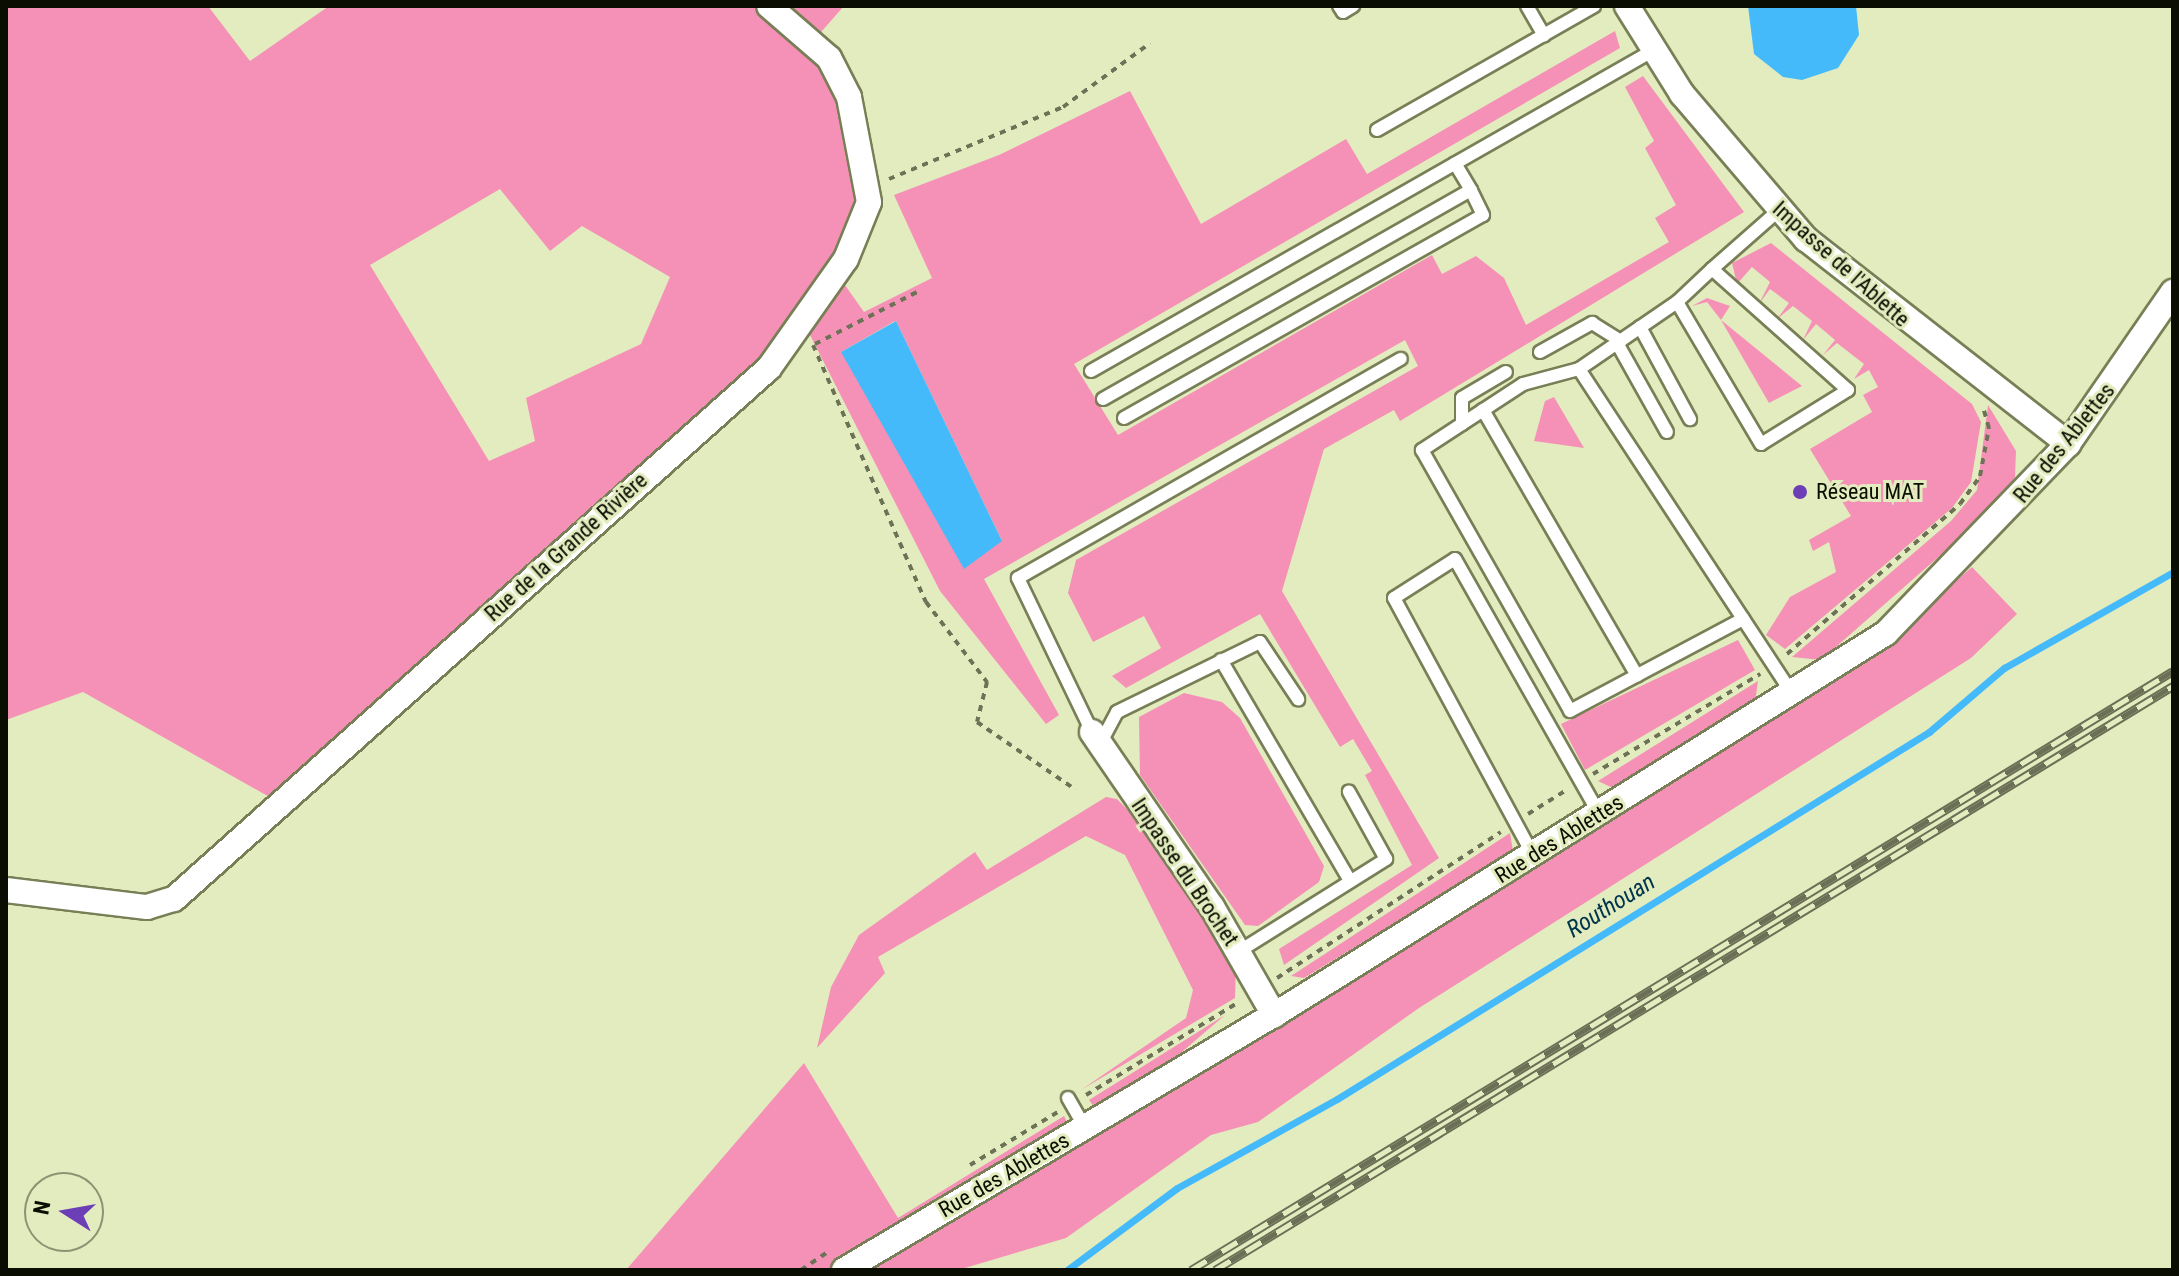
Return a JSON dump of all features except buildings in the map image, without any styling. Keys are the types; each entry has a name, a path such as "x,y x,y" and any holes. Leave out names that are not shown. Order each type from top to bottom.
{"street":[{"name":"Rue de la Grande Rivière","path":"6,890 147,907 203,878 769,368 846,259 868,188 849,97 829,58 769,6"},
{"name":"Impasse de l'Ablette","path":"1627,6 1654,50 1779,210 1888,310 2068,444"},
{"name":"Rue des Ablettes","path":"844,1270 1274,1015 1793,695 1886,633 2068,444 2173,292"},
{"name":"Impasse du Brochet","path":"1096,738 1238,952 1274,1015"}],"lane":[{"path":"1339,6 1343,12 1353,6"},
{"path":"1527,6 1544,35"},
{"path":"1377,130 1594,6"},
{"path":"1091,371 1654,50"},
{"path":"1124,418 1483,215 1455,163"},
{"path":"1103,399 1471,190"},
{"path":"1743,619 1570,711 1422,450 1523,384 1579,369 1677,302 1779,210"},
{"path":"1677,302 1761,444 1848,390 1712,269"},
{"path":"1540,352 1592,323 1619,342 1667,432"},
{"path":"1640,327 1690,419"},
{"path":"1298,699 1260,642 1117,712 1096,738 1018,578 1401,359"},
{"path":"1579,369 1793,695"},
{"path":"1462,424 1462,398 1506,372"},
{"path":"1483,410 1637,676"},
{"path":"1533,855 1394,598 1455,559 1599,814"},
{"path":"1221,660 1350,881"},
{"path":"1238,952 1386,859 1349,792"},
{"path":"1068,1098 1085,1128"}],"path":[{"path":"868,188 1063,107 1150,43"},
{"path":"802,351 919,291"},
{"path":"813,345 926,602 987,682 977,722 1076,790"}],"shaded area":[{"path":"6,6 208,6 250,61 329,6 844,6 807,48 836,95 857,178 851,222 828,261 864,312 932,278 894,195 999,155 1130,91 1201,224 1346,139 1367,174 1615,31 1620,48 1074,364 1118,435 1432,255 1442,274 1476,256 1504,278 1526,325 1669,242 1655,218 1676,205 1645,148 1654,141 1625,87 1643,76 1744,212 1400,421 1394,410 1324,449 1282,591 1439,858 1284,965 1279,949 1412,865 1365,775 1372,771 1353,739 1340,747 1260,614 1126,688 1112,676 1161,648 1144,616 1093,642 1068,593 1076,560 1418,366 1405,340 984,579 1059,715 1046,724 940,591 809,333 615,522 385,725 367,709 273,799 83,692 6,720","holes":["500,189 550,251 582,226 670,277 641,344 526,398 535,441 489,461 370,265","896,321 1002,541 841,352"]},
{"path":"1771,243 1972,404 1981,422 1971,482 1952,508 1785,649 1766,635 1790,597 1836,572 1829,542 1813,551 1809,540 1851,516 1810,449 1872,412 1863,395 1878,387 1869,370 1854,379 1864,364 1837,343 1823,355 1835,340 1816,324 1803,340 1812,321 1793,306 1777,319 1789,303 1770,289 1759,304 1770,282 1752,267 1737,284 1732,263"},
{"path":"1707,298 1730,306 1721,320 1707,302 1692,306"},
{"path":"1721,320 1802,386 1769,403"},
{"path":"1554,397 1584,448 1534,441 1545,401"},
{"path":"1988,405 2016,451 2015,477 2000,503 1821,660 1792,657 1951,521 1977,490"},
{"path":"1972,567 2017,614 1971,658 1419,1008 1258,1122 1211,1135 1066,1238 958,1270 626,1270 804,1063 898,1218 1064,1116 1067,1122 950,1193 1338,989 1861,663"},
{"path":"1738,640 1755,670 1585,770 1561,724"},
{"path":"1758,681 1755,702 1615,789 1598,781"},
{"path":"1184,693 1222,702 1240,718 1324,866 1319,882 1258,926 1245,925 1140,775 1139,717"},
{"path":"1106,797 1117,799 1161,844 1236,964 1235,998 1081,1090 1186,1018 1193,990 1125,855 1086,836 878,957 885,973 817,1048 831,987 859,935 975,852 987,870"},
{"path":"1510,833 1513,851 1304,978 1291,976"},
{"path":"1225,1015 1169,1063 1094,1107 1089,1100"}],"water":[{"path":"1748,6 1856,6 1859,35 1838,68 1802,80 1783,77 1754,54"},
{"path":"896,321 1002,541 964,569 841,352"}],"waterway":[{"name":"Routhouan","path":"1067,1270 1177,1188 1337,1099 1929,732 2004,668 2173,572"}],"railway":[{"path":"1191,1270 2173,671"},
{"path":"1215,1270 2173,686"}],"place":[{"name":"Réseau MAT","path":"1800,492"}]}
